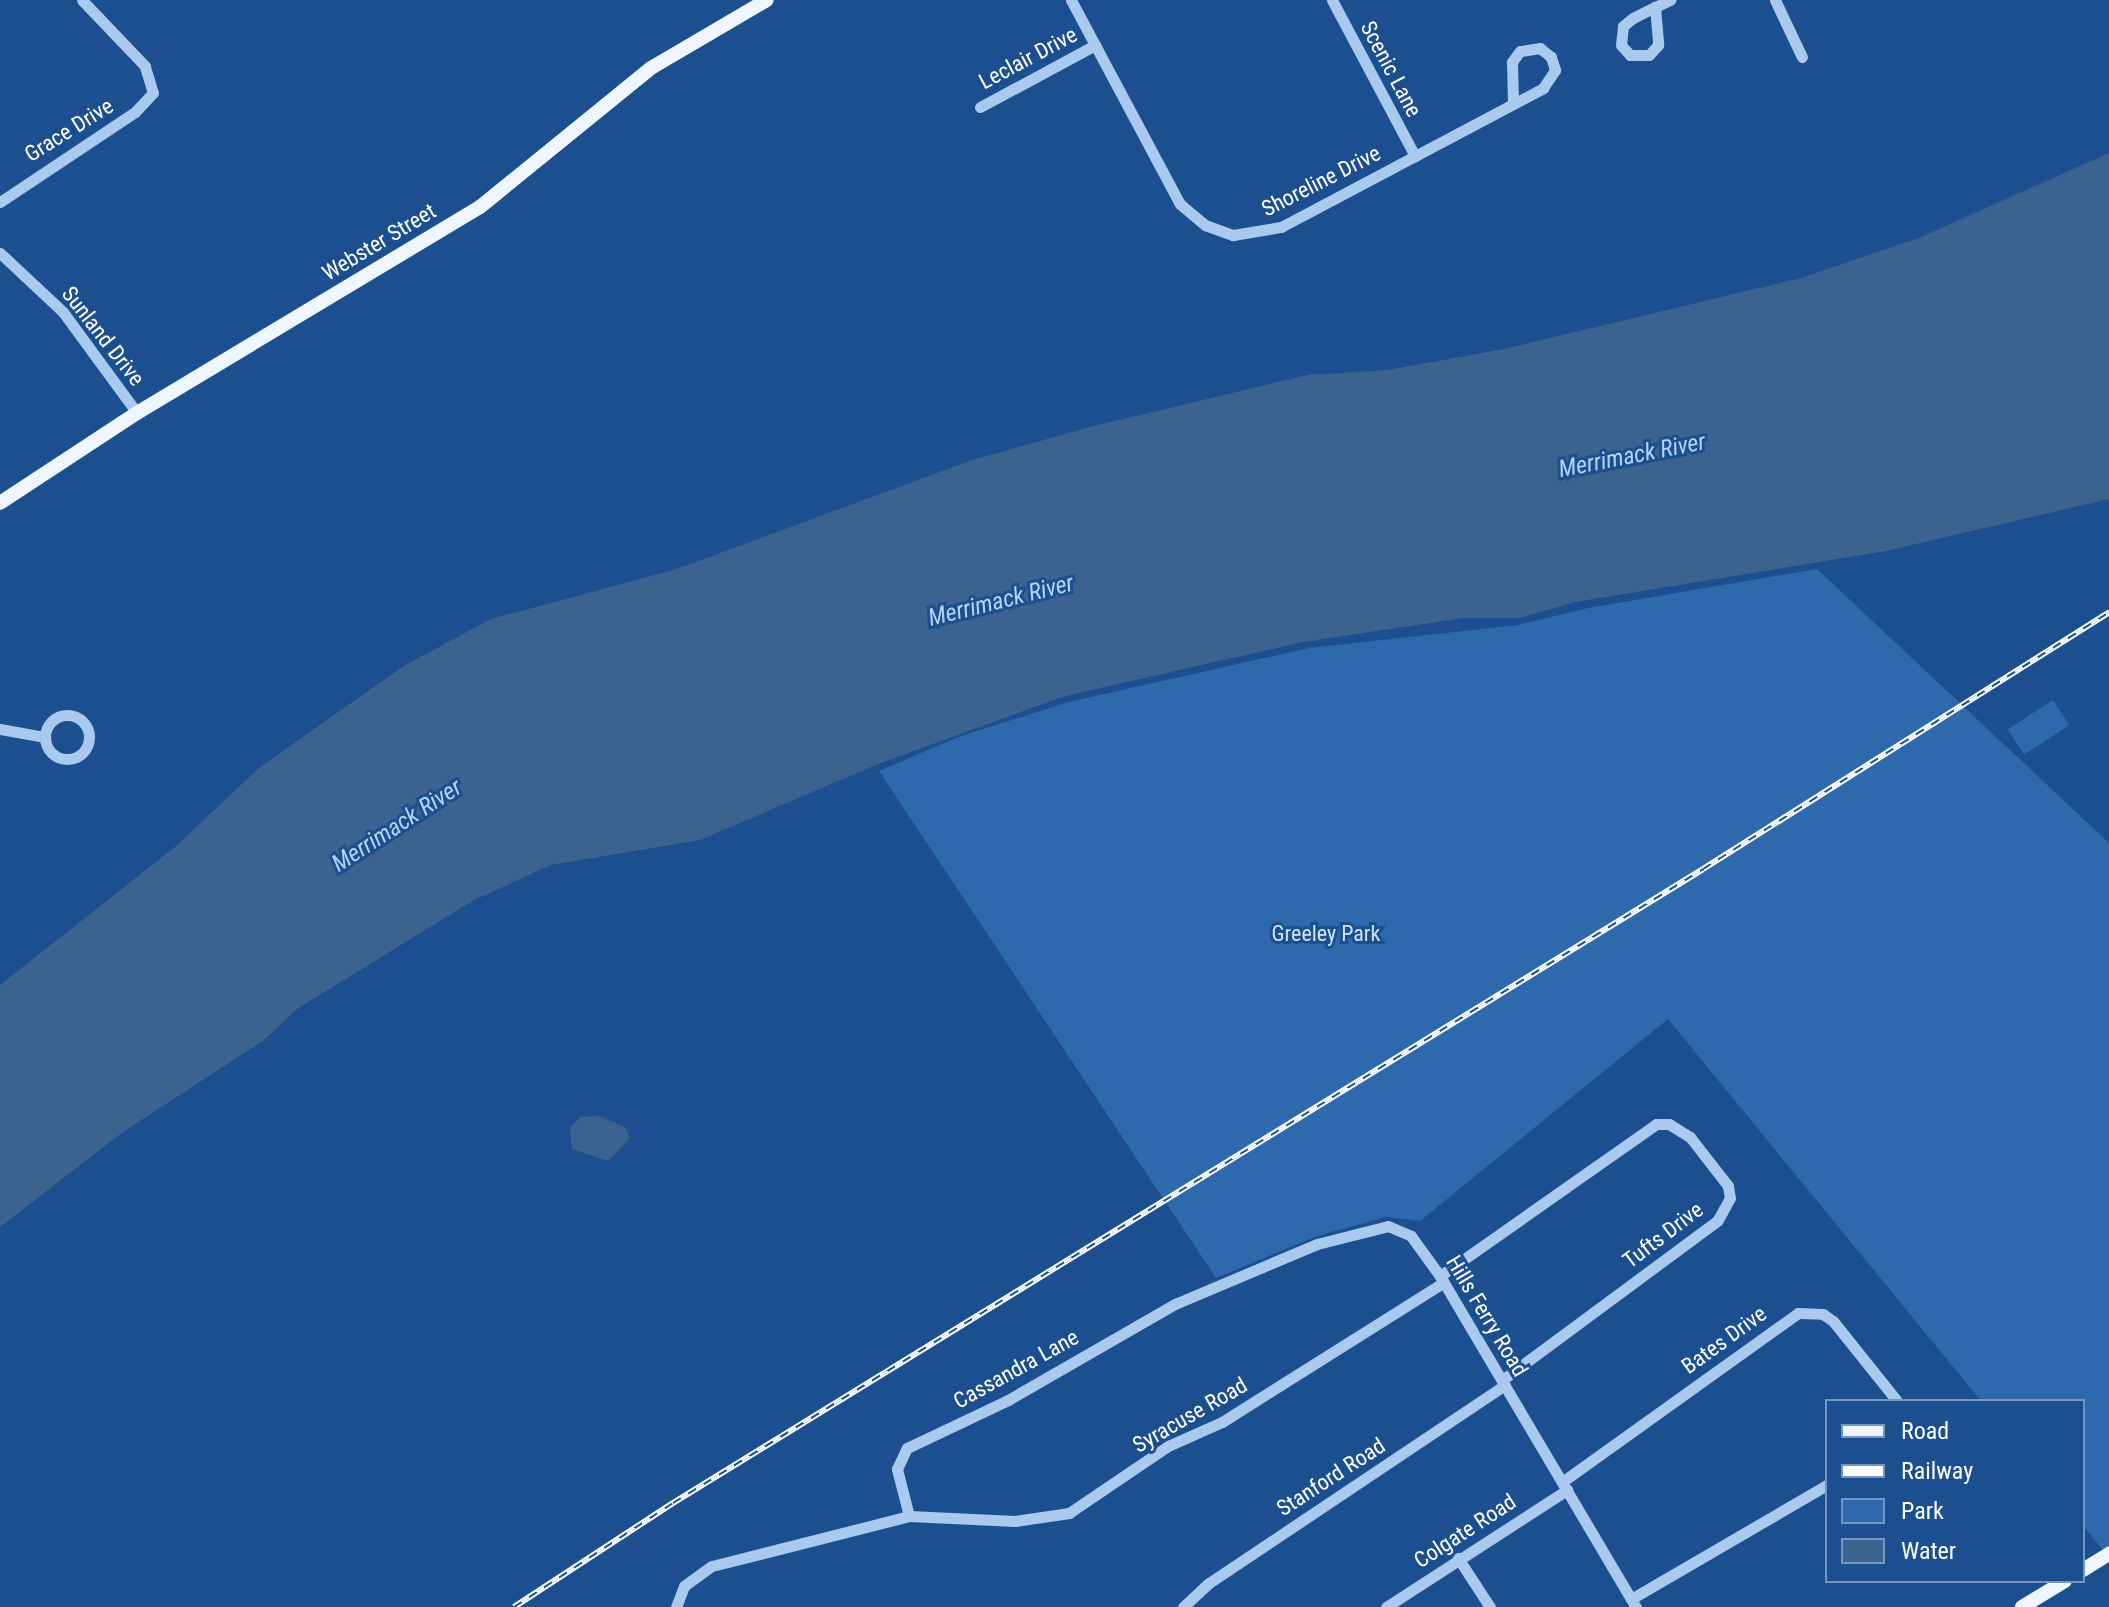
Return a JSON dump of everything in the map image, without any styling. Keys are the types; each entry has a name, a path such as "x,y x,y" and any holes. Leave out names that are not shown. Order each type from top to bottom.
{"main road":[{"name":"Webster Street","path":"0,503 137,413 480,207 651,68 767,0"},
{"path":"2085,1569 2109,1554"},
{"path":"2022,1607 2062,1583"}],"street":[{"name":"Grace Drive","path":"0,202 135,112 154,87 145,66 82,0"},
{"name":"Shoreline Drive","path":"1071,0 1180,204 1218,231 1249,235 1281,227 1513,104 1553,78 1554,63 1540,48 1526,48 1512,62 1513,104"},
{"name":"Scenic Lane","path":"1332,0 1415,156"},
{"path":"1655,7 1658,45 1643,57 1630,55 1621,45 1623,26 1655,7 1670,0"},
{"path":"1775,0 1802,57"},
{"name":"Leclair Drive","path":"980,107 1095,45"},
{"name":"Sunland Drive","path":"0,253 63,312 137,413"},
{"path":"71,716 84,723 89,738 85,751 67,760 49,750 45,737 50,723 71,716"},
{"path":"0,729 45,737"},
{"name":"Tufts Drive","path":"1442,1279 1656,1124 1669,1124 1690,1137 1728,1186 1730,1198 1717,1221 1504,1383"},
{"name":"Hills Ferry Road","path":"1208,1289 1375,1225 1411,1236 1442,1279 1634,1603"},
{"name":"Syracuse Road","path":"676,1607 684,1586 712,1566 909,1516 1015,1521 1069,1513 1168,1446 1222,1422 1442,1279"},
{"name":"Cassandra Lane","path":"909,1516 897,1469 907,1448 1008,1400 1119,1334 1208,1289"},
{"name":"Bates Drive","path":"1564,1486 1798,1313 1823,1314 1833,1321 1895,1399"},
{"name":"Stanford Road","path":"1183,1607 1209,1583 1504,1383"},
{"name":"Colgate Road","path":"1386,1607 1564,1486"},
{"path":"1634,1603 1825,1486"},
{"path":"1458,1558 1490,1607"}],"green space":[{"name":"Greeley Park","path":"1817,569 2109,843 2109,1557 2085,1528 2085,1399 1979,1399 1668,1019 1420,1221 1386,1217 1317,1236 1216,1278 879,771 961,736 1069,702 1309,648 1518,625 1588,608"},
{"path":"2053,700 2069,725 2024,755 2008,729"}],"water":[{"name":"Merrimack River","path":"2109,153 2109,499 1886,551 1575,602 1520,618 1464,618 1303,642 1065,696 878,764 700,840 551,865 474,900 297,1009 264,1040 123,1132 0,1227 0,985 175,847 259,768 402,667 491,619 677,569 972,460 1090,427 1308,375 1388,370 1504,349 1801,278 1921,237"},
{"path":"599,1116 625,1127 630,1138 608,1161 572,1149 570,1128 580,1117"}],"railway":[{"path":"514,1607 673,1503 1703,869 2109,612"}]}
